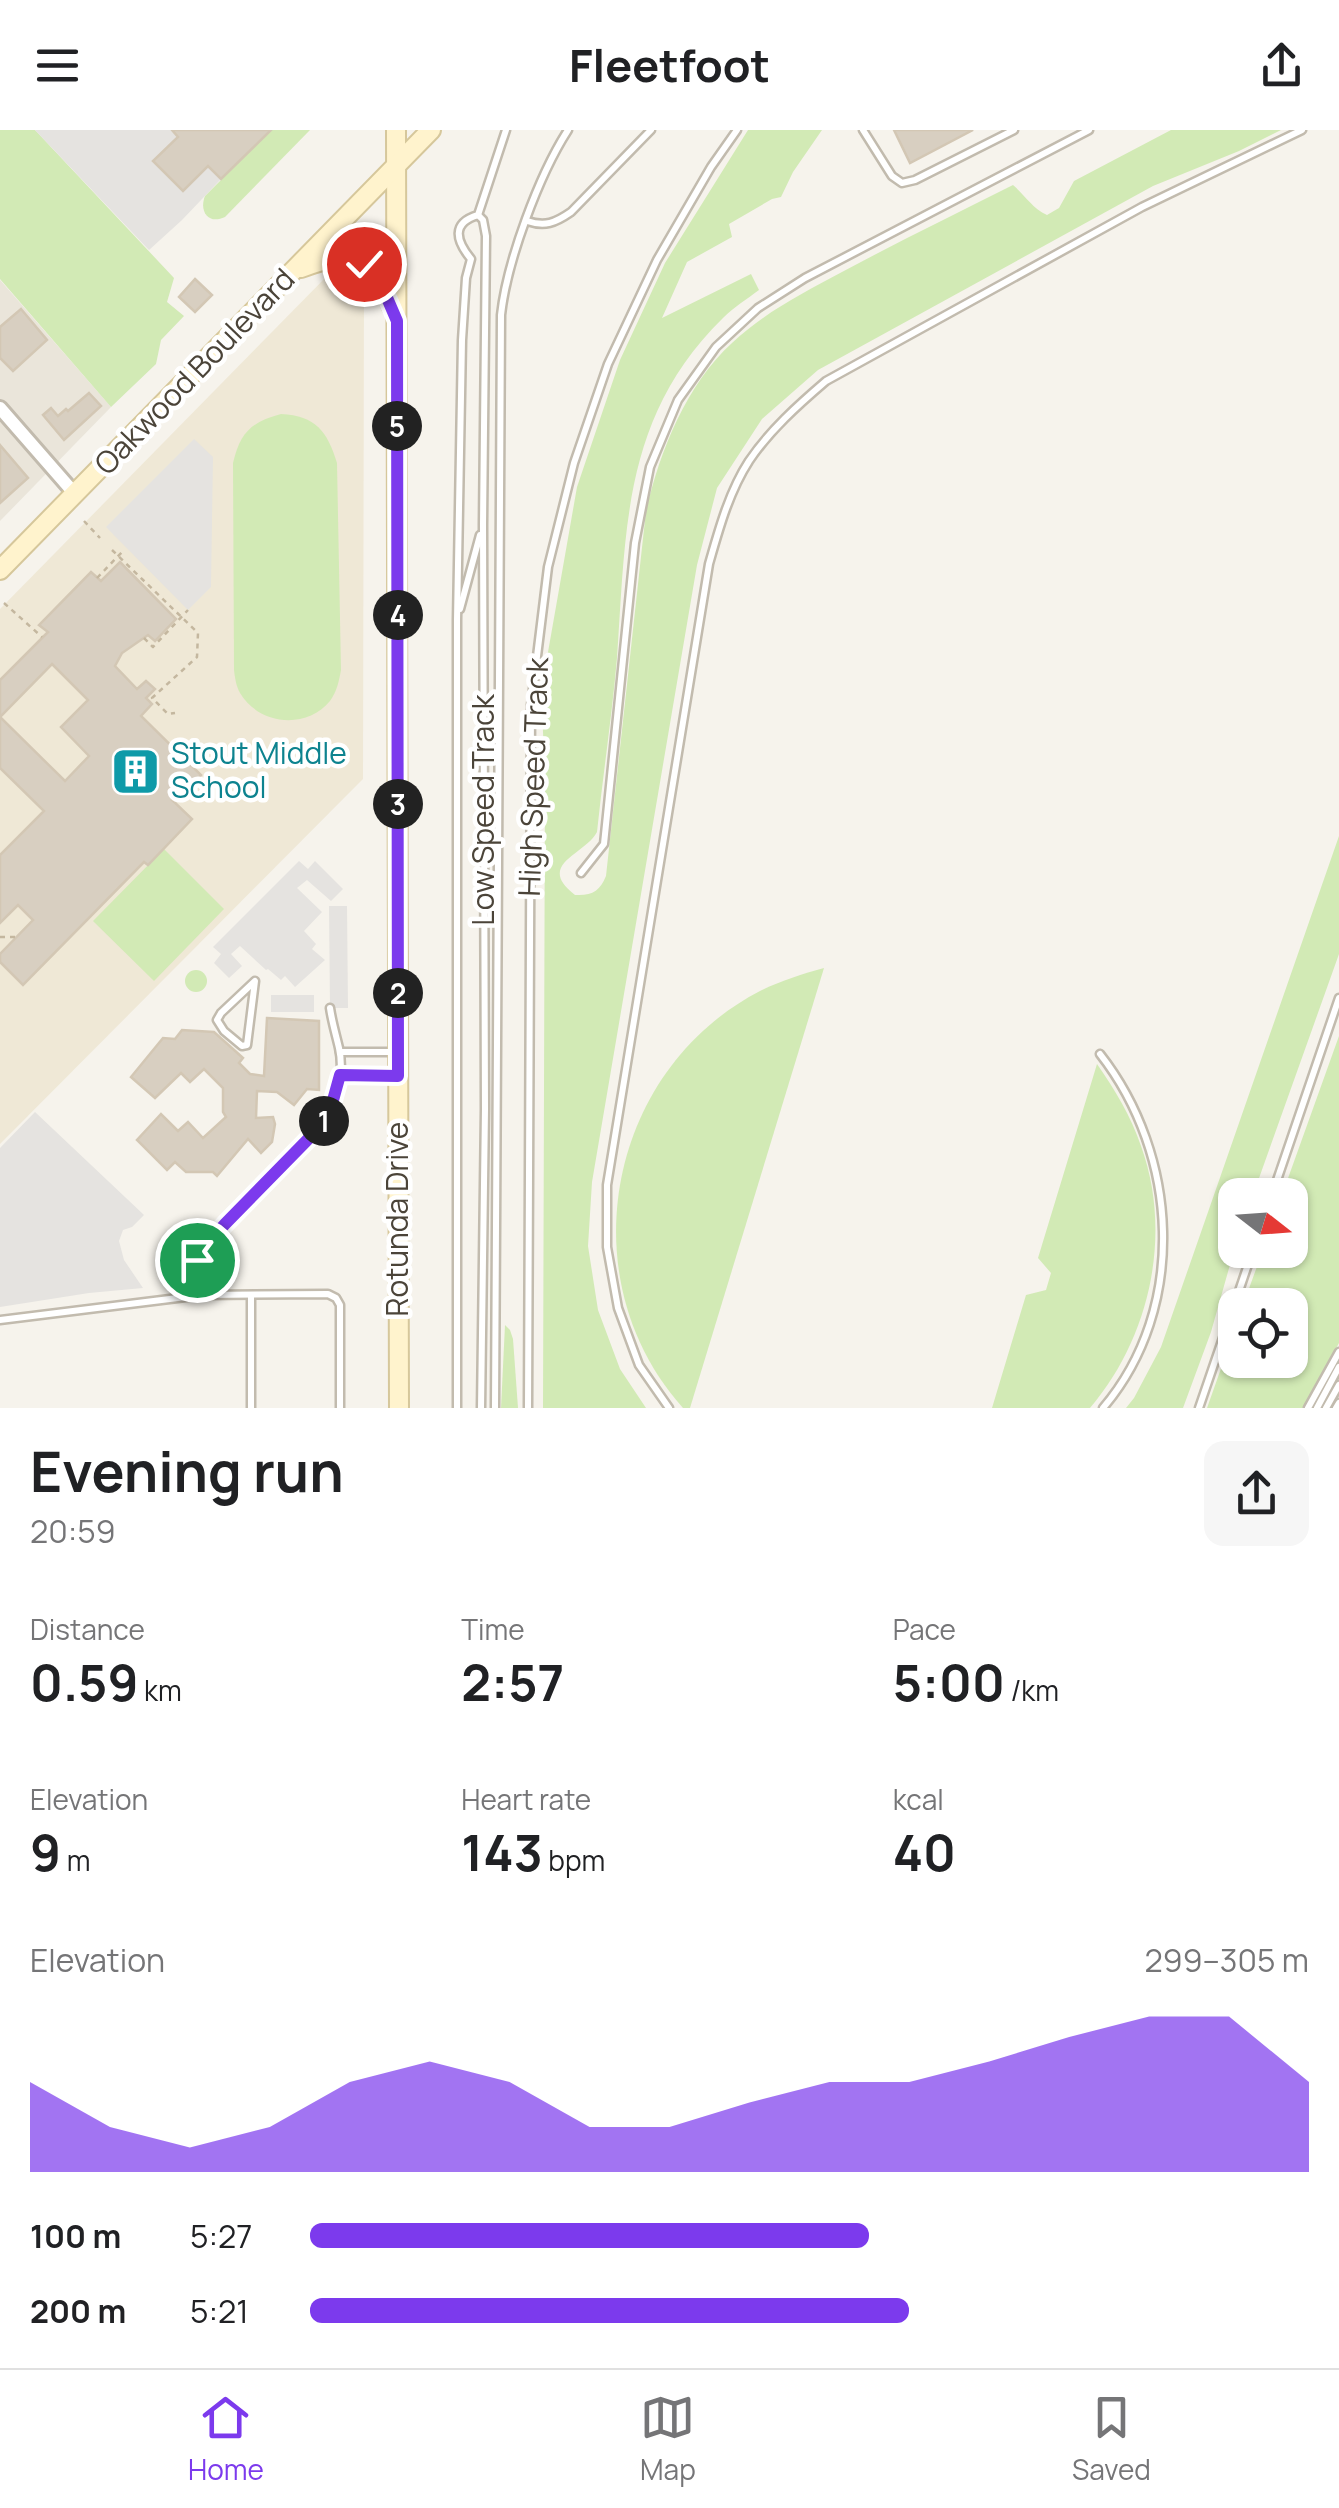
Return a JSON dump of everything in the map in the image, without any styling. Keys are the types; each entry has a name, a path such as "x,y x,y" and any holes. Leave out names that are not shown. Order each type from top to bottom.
{"main road":[{"name":"Rotunda Drive","path":"396,130 398,1408"},
{"name":"Oakwood Boulevard","path":"0,570 431,130"},
{"path":"295,270 327,258 364,264 375,270 397,321"}],"street":[{"path":"0,408 76,494"}],"lane":[{"path":"457,1408 457,620 462,340 471,259 459,244 459,233 461,223 478,215 506,130"},
{"path":"495,1408 501,315 504,286 527,221 555,150 568,130"},
{"path":"527,221 541,226 571,212 651,130"},
{"name":"High Speed Track","path":"528,1408 531,705 548,567 574,464 608,364 656,260 737,130"},
{"path":"863,130 892,176 902,182 914,180 1014,130"},
{"path":"581,873 604,844 636,542 650,468 678,400 716,347 758,308 805,278 1088,130"},
{"path":"669,1408 639,1365 618,1308 607,1247 608,1185 709,564 725,511 748,462 786,416 826,380 1142,207 1302,130"},
{"name":"Low Speed Track","path":"478,215 486,236 481,1408"},
{"path":"457,620 483,525"},
{"path":"256,981 247,1045 242,1046 217,1020 256,981"},
{"path":"1278,1178 1339,998"},
{"path":"197,1260 225,1224 321,1126 330,1111 340,1075 340,1052 330,1008"},
{"path":"340,1052 398,1052"},
{"path":"1100,1054 1118,1076 1145,1130 1160,1191 1163,1224 1158,1292 1143,1343 1117,1391 1103,1408"},
{"path":"340,1075 398,1076"},
{"path":"1198,1408 1247,1268"},
{"path":"0,1320 202,1295 328,1294 340,1305 340,1408"},
{"path":"251,1295 251,1408"},
{"path":"1308,1408 1339,1352"},
{"path":"1317,1408 1339,1367"},
{"path":"1326,1408 1339,1385"}],"path":[{"path":"329,272 364,281"},
{"path":"84,521 100,538"},
{"path":"112,550 198,632 197,657 152,698 168,714 175,713"},
{"path":"98,578 123,551"},
{"path":"4,603 42,638"},
{"path":"144,638 154,647 188,610"},
{"path":"0,936 17,937"}],"shaded area":[{"path":"35,130 172,130 178,137 154,161 182,191 208,166 221,179 149,250"},
{"path":"329,274 364,282 363,779 0,1144 0,609"},
{"path":"0,280 111,407 0,521"},
{"path":"194,439 213,457 211,587 188,610 106,527"},
{"path":"299,861 308,869 315,861 343,889 331,901 307,880 297,888 322,912 304,931 316,944 312,949 325,960 295,987 285,976 281,980 266,970 240,946 231,954 242,966 229,978 214,963 221,954 213,947"},
{"path":"329,906 347,906 348,1008 330,1008"},
{"path":"271,995 314,995 314,1012 271,1012"},
{"path":"35,1112 144,1215 123,1230 119,1241 124,1260 143,1288 0,1307 0,1148"}],"green space":[{"path":"0,130 35,130 174,278 167,302 184,316 161,340 156,364 111,407 0,279"},
{"path":"271,130 310,130 225,217 210,218 203,207 205,196"},
{"path":"748,130 822,130 781,197 729,224 732,237 687,262 662,318 751,274 759,290 723,318 690,355 648,434 628,519 597,832 561,868 564,884 575,895 595,891 606,876 646,511 652,488 677,420 716,360 745,332 785,304 1013,185 1047,215 1059,208 1074,181 1171,130 1281,130 1153,186 818,370 762,419 717,488 697,565 592,1182 588,1246 598,1310 620,1369 646,1408 543,1408 545,772 541,692 577,487 620,360 665,263"},
{"path":"281,414 303,418 318,427 337,463 341,670 330,701 296,720 270,717 248,704 234,670 233,463 248,430"},
{"path":"1339,836 1339,954 1259,1178 1220,1178"},
{"path":"164,849 224,909 154,981 93,921"},
{"path":"824,968 690,1408 683,1408 647,1357 625,1300 616,1241 621,1182 638,1124 667,1072 708,1027 760,991"},
{"path":"196,970 204,973 204,989 196,992 188,989 185,981 188,973"},
{"path":"1339,1036 1339,1343 1303,1408 1207,1408 1218,1377 1308,1378 1308,1288 1249,1288 1256,1268 1308,1268 1308,1178 1288,1178"},
{"path":"1097,1064 1132,1124 1150,1180 1155,1249 1141,1318 1111,1380 1090,1408 992,1408 1026,1295 1046,1290 1051,1273 1038,1258"},
{"path":"1218,1183 1218,1268 1229,1268 1223,1288 1218,1288 1218,1307 1211,1332 1183,1408 1126,1408 1161,1347"},
{"path":"505,1325 513,1339 518,1408 501,1408"}],"building":[{"path":"172,130 271,130 221,179 208,166 183,191 153,161 178,137"},
{"path":"894,130 973,130 910,163"},
{"path":"195,279 212,295 195,312 179,297"},
{"path":"21,309 47,340 13,371 0,358 0,327"},
{"path":"89,393 101,406 64,440 43,415 51,408 58,416"},
{"path":"0,445 28,478 0,503"},
{"name":"Stout Middle School","path":"120,562 176,619 155,641 148,635 122,653 115,666 137,689 146,681 155,689 146,698 152,704 141,716 201,775 172,800 192,819 23,985 0,962 0,954 33,920 18,905 0,923 0,855 44,811 0,768 0,717 0,680 48,632 39,625 91,572 101,581","holes":["52,664 88,700 61,727 89,756 65,781 0,717"]},
{"path":"267,1018 319,1021 319,1090 307,1089 294,1105 277,1092 257,1091 256,1118 273,1117 275,1124 272,1142 261,1153 248,1139 217,1176 213,1172 186,1172 175,1162 167,1170 137,1140 161,1114 178,1131 188,1122 203,1138 226,1117 223,1088 204,1069 190,1082 181,1073 155,1098 131,1077 163,1038 175,1039 182,1030 214,1032 243,1058 239,1063 250,1074 264,1076"}],"place":[{"name":"Stout Middle School","path":"136,771"}],"route":[{"path":"197,1260 225,1224 321,1126 330,1111 340,1075 398,1076 397,321 375,270 364,264"}]}
